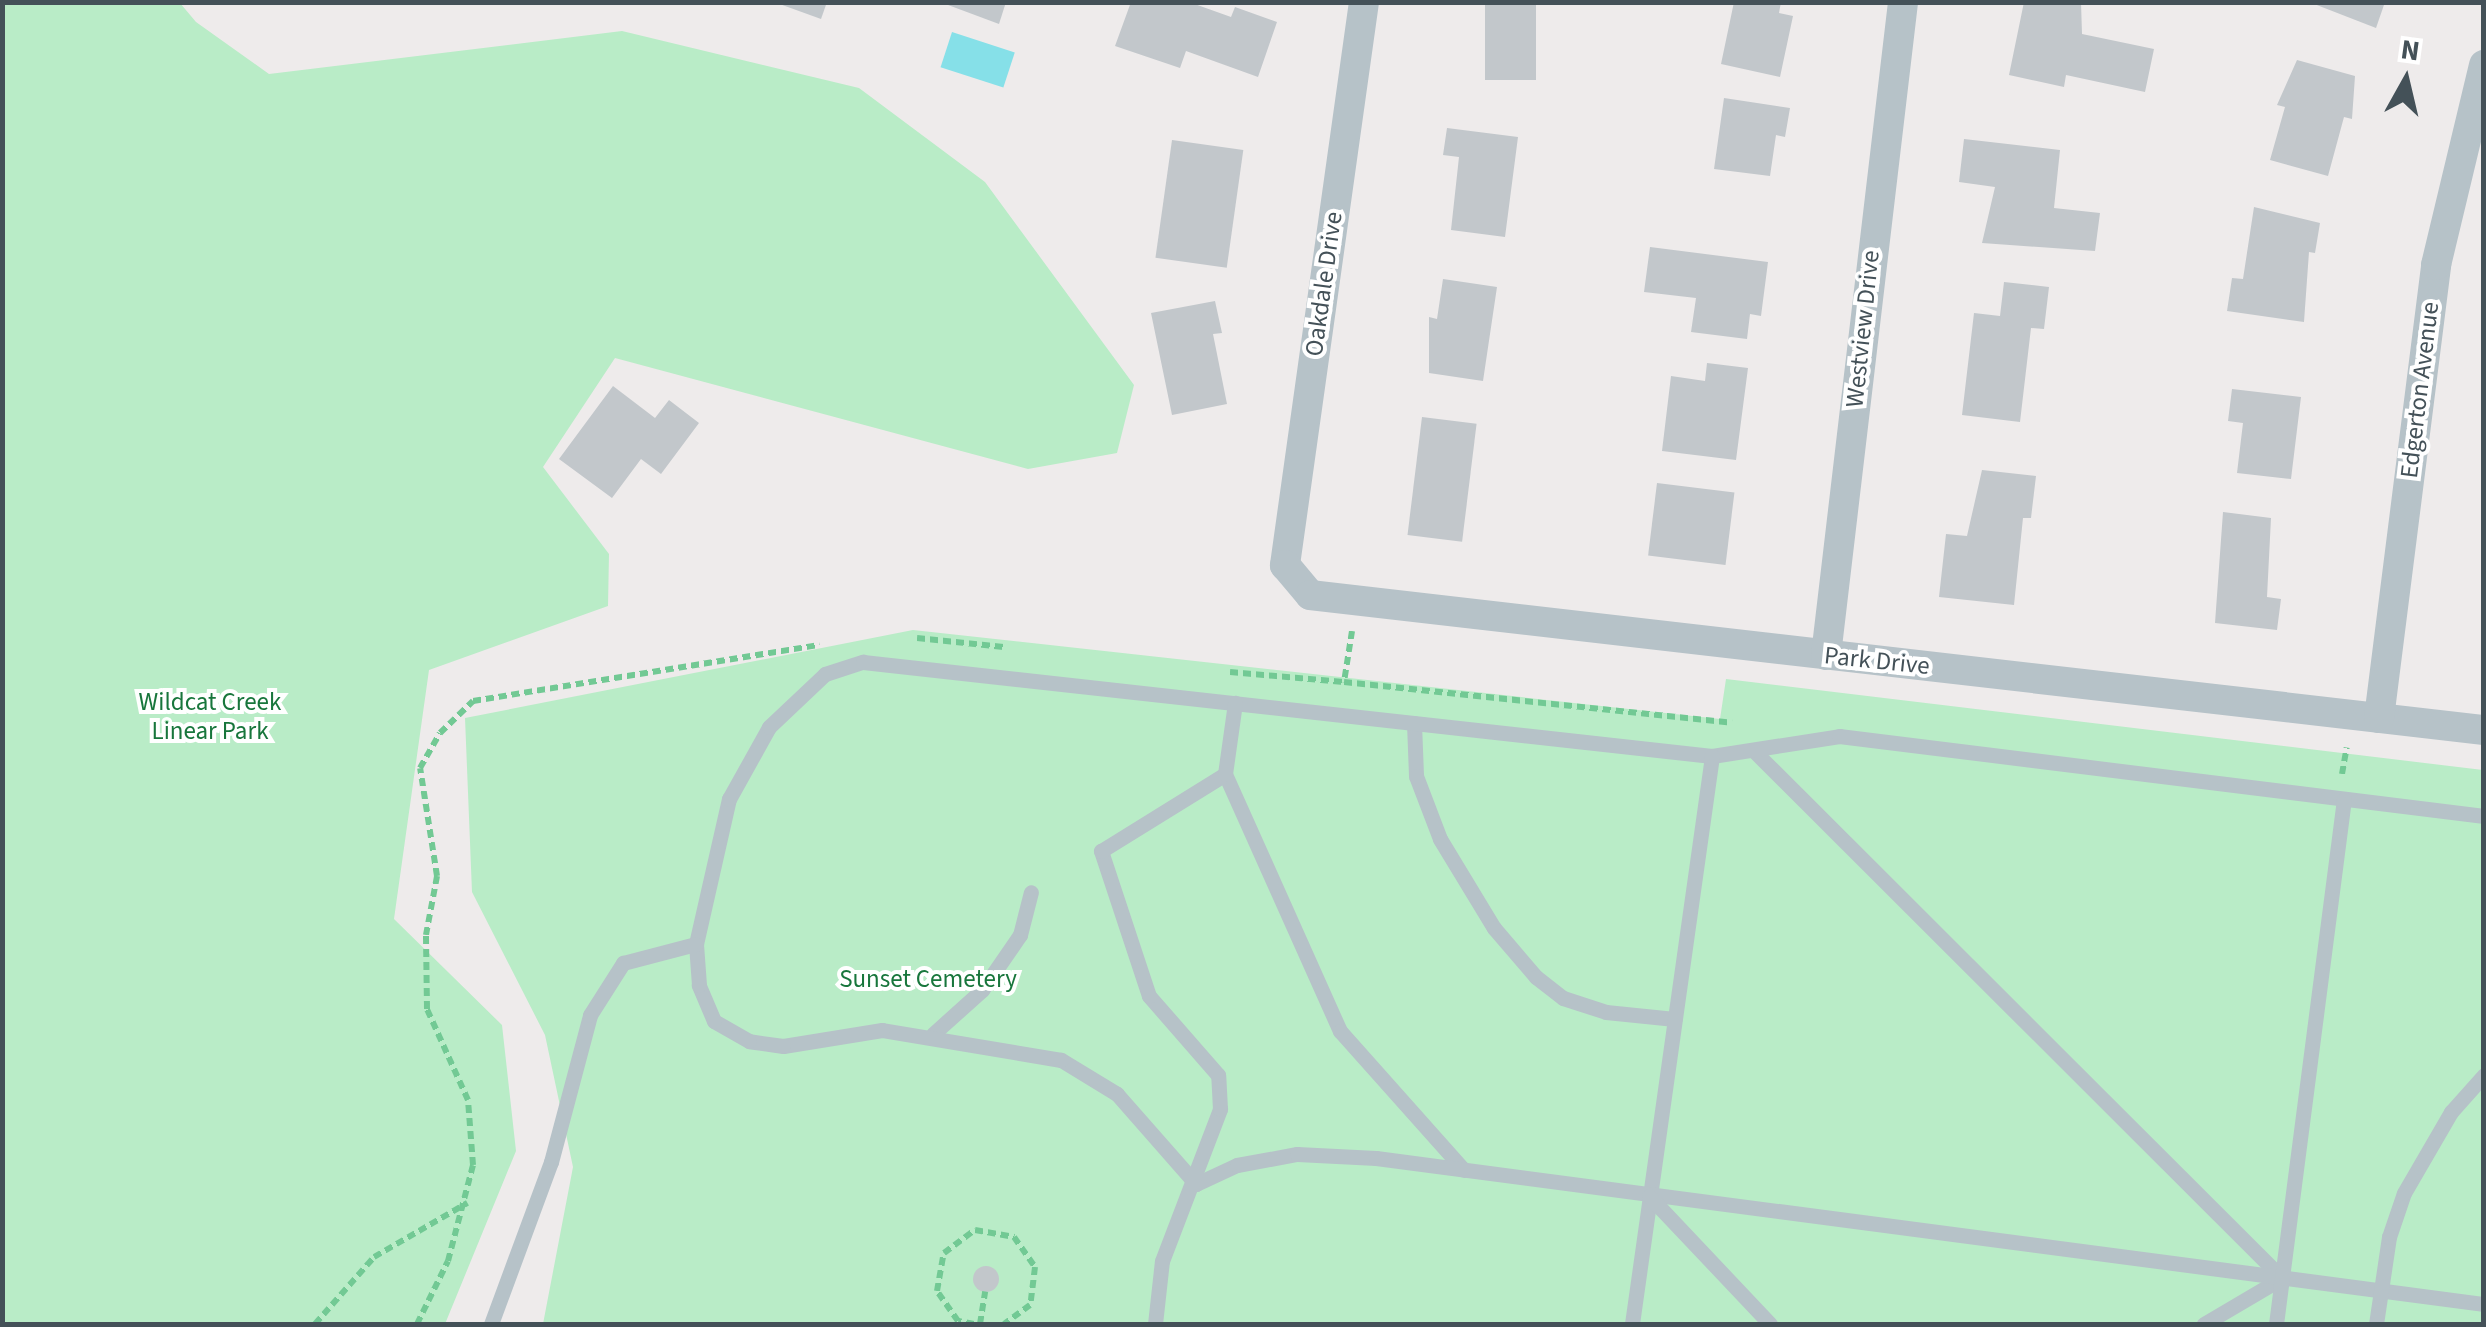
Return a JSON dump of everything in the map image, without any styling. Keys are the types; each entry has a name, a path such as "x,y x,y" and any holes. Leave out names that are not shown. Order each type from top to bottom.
{"street":[{"name":"Oakdale Drive","path":"1285,565 1364,2"},
{"name":"Westview Drive","path":"1826,655 1903,2"},
{"name":"Edgerton Avenue","path":"2379,718 2436,265 2484,66"},
{"name":"Park Drive","path":"1285,565 1310,595 2484,730"}],"lane":[{"path":"1196,1184 1117,1094 1061,1060 933,1034 882,1030 783,1046 749,1041 714,1021 700,985 696,944 729,798 746,761 797,696 825,674 863,662 1712,756 1839,736 2484,816"},
{"path":"1235,704 1226,774 1340,1031 1464,1170"},
{"path":"1414,723 1416,776 1440,838 1494,928 1536,976 1563,998 1606,1012 1675,1018"},
{"path":"1753,750 2282,1278"},
{"path":"1632,1324 1712,756"},
{"path":"1156,1324 1162,1261 1196,1184 1220,1109 1218,1075 1148,996 1101,851 1226,774"},
{"path":"2276,1324 2344,799"},
{"path":"933,1034 982,990 1020,935 1031,892"},
{"path":"491,1324 550,1162 590,1015 623,963 696,944"},
{"path":"2376,1324 2379,1290 2404,1193 2451,1112 2484,1075"},
{"path":"1196,1184 1236,1165 1298,1154 1464,1170 2484,1304"},
{"path":"1649,1196 1770,1324"},
{"path":"2204,1324 2282,1278"}],"path":[{"path":"418,1324 468,1202 474,1165 468,1100 427,1009 426,934 433,894"},
{"path":"315,1324 374,1258 468,1202"},
{"path":"984,1291 977,1324 958,1321 937,1291 944,1253 974,1230 1014,1237 1035,1266 1030,1305 1004,1324"}],"green space":[{"name":"Wildcat Creek Linear Park","path":"3,2 180,3 196,22 269,74 622,31 859,88 985,182 1134,385 1117,453 1028,469 615,358 543,467 609,554 608,606 429,670 394,919 502,1025 516,1151 445,1324 3,1324"},
{"name":"Sunset Cemetery","path":"913,630 1720,719 1726,679 2483,770 2483,1324 543,1324 573,1167 545,1035 472,892 465,718"}],"water":[{"path":"952,32 1015,52 1003,88 941,67"}],"building":[{"path":"774,2 827,2 821,19"},
{"path":"940,2 1006,2 999,24"},
{"path":"1131,2 1189,2 1231,17 1235,7 1277,22 1258,77 1186,51 1180,68 1115,46"},
{"path":"1485,2 1536,2 1536,80 1485,80"},
{"path":"1734,2 1781,2 1779,13 1793,16 1780,77 1721,64"},
{"path":"2024,2 2081,2 2082,34 2154,49 2145,92 2066,75 2064,87 2009,75"},
{"path":"2309,2 2385,2 2376,28"},
{"path":"2297,60 2355,76 2352,119 2344,117 2328,176 2270,160 2285,107 2277,105"},
{"path":"1724,98 1790,108 1785,137 1776,135 1770,176 1714,169"},
{"path":"1447,128 1518,137 1505,237 1451,230 1459,157 1443,155"},
{"path":"1964,139 2060,150 2054,208 2100,213 2095,251 1982,243 1995,187 1959,182"},
{"path":"1172,140 1243,150 1227,268 1155,258"},
{"path":"2254,207 2320,223 2315,253 2309,252 2304,322 2227,311 2232,278 2243,279"},
{"path":"1650,247 1768,262 1761,316 1750,314 1747,339 1691,332 1696,298 1644,292"},
{"path":"1443,279 1497,287 1483,381 1429,373 1429,317 1437,319"},
{"path":"2004,282 2049,287 2044,329 2031,328 2020,422 1962,415 1974,313 2000,316"},
{"path":"1215,301 1222,333 1213,334 1227,404 1172,415 1151,313"},
{"path":"1707,363 1748,368 1736,460 1662,451 1671,376 1705,381"},
{"path":"613,386 655,418 669,400 699,423 661,474 641,459 612,498 559,459"},
{"path":"2232,389 2301,397 2291,479 2237,473 2243,423 2228,421"},
{"path":"1422,417 1477,424 1462,542 1407,535"},
{"path":"1982,470 2036,476 2031,518 2023,518 2014,605 1939,597 1946,534 1967,536"},
{"path":"1657,483 1734,493 1726,565 1648,555"},
{"path":"2223,512 2271,518 2267,597 2281,599 2277,630 2215,623"},
{"path":"986,1266 995,1270 999,1279 995,1288 986,1292 977,1288 973,1279 977,1270"}]}
